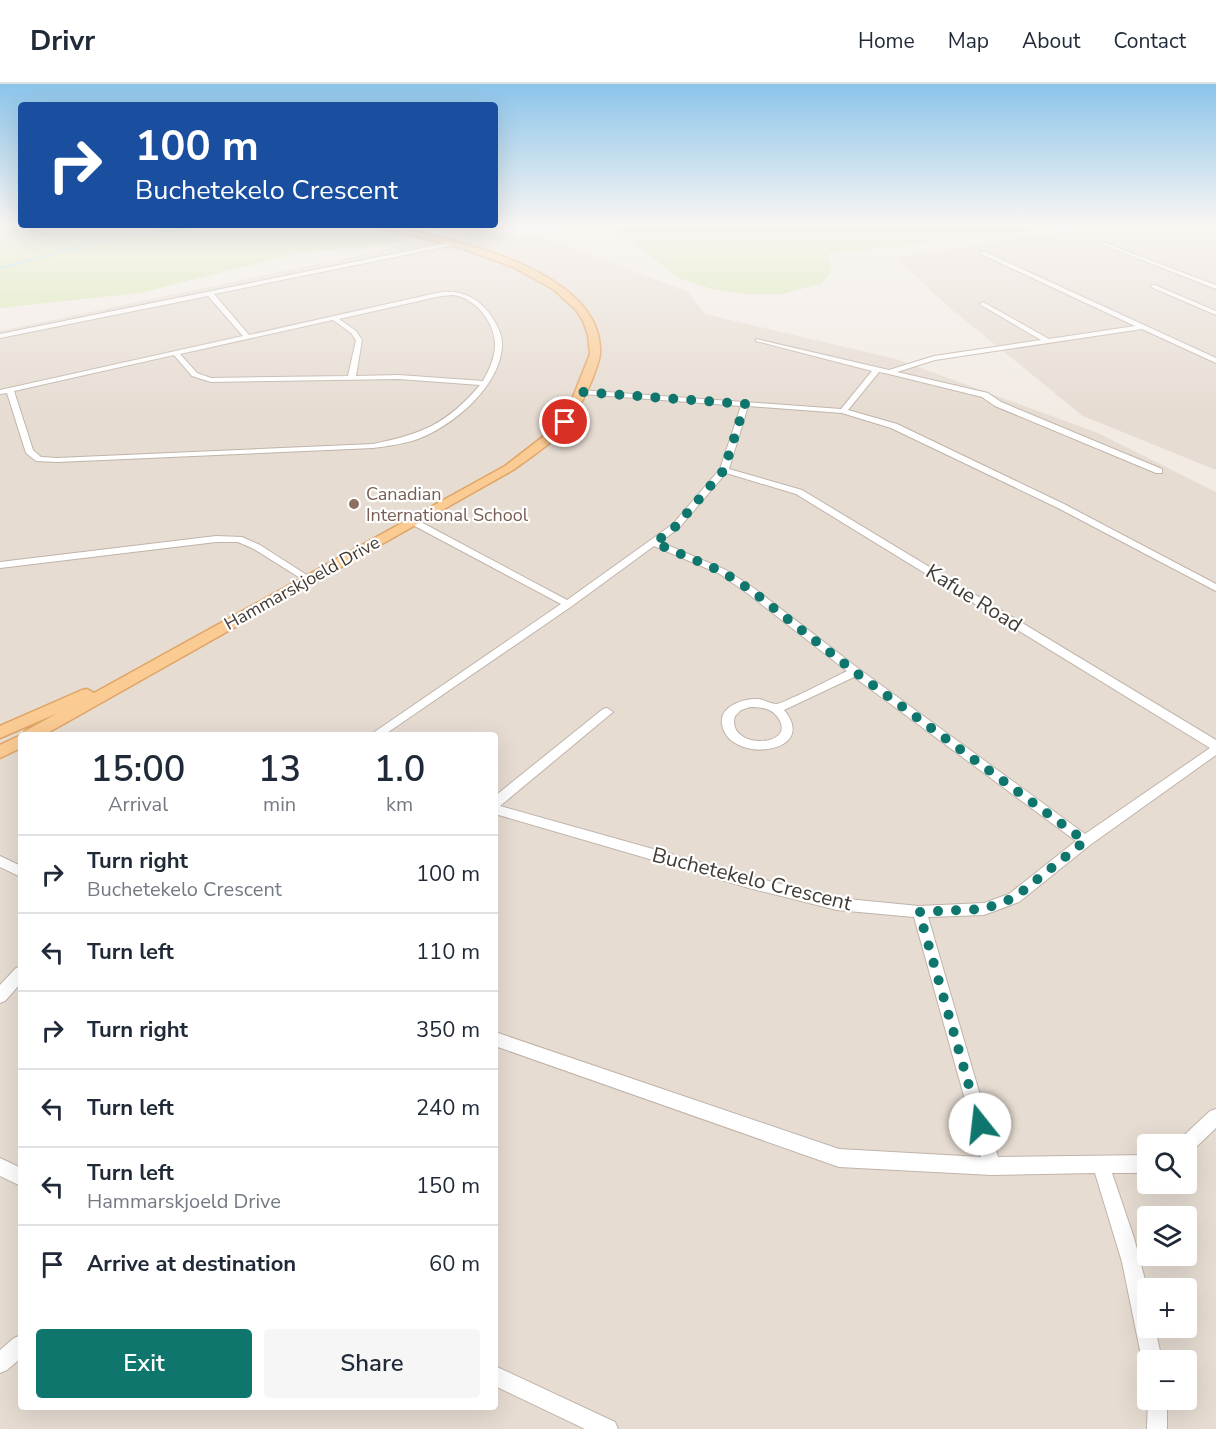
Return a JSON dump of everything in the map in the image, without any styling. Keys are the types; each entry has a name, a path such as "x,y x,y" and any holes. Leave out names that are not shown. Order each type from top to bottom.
{"main road":[{"name":"Hammarskjoeld Drive","path":"36,732 135,675 414,522 517,462 565,422 582,392 595,352 592,329 575,304 554,286"},
{"name":"Hammarskjoeld Drive","path":"0,732 57,705 135,675"},
{"path":"0,753 18,743"}],"street":[{"path":"0,336 244,286"},
{"path":"1054,286 1216,360"},
{"path":"1153,286 1216,313"},
{"path":"209,293 248,337"},
{"path":"0,392 441,294 466,295 491,318 498,337 499,357 486,382 463,406 441,423 419,435 399,442 373,446 39,459 29,452 10,390"},
{"path":"982,304 1049,342"},
{"path":"334,318 354,332 359,340 359,352 352,376"},
{"path":"889,372 934,358 1143,327"},
{"path":"758,340 985,395 998,404 1159,471"},
{"path":"176,354 190,374 211,380 352,376 486,382"},
{"path":"843,411 877,370"},
{"path":"582,392 843,411 908,430 1061,506 1216,588"},
{"path":"380,732 568,604 676,526 724,470 745,404"},
{"name":"Kafue Road","path":"724,470 799,492 1216,748"},
{"path":"414,522 568,604"},
{"path":"0,565 216,539 239,539 257,547 308,579"},
{"path":"655,543 723,572 1085,841"},
{"path":"777,709 786,717 790,726 787,736 778,743 765,746 751,745 738,740 729,731 726,722 730,712 738,706 751,703 765,704 777,709 855,672"},
{"path":"498,801 607,712"},
{"name":"Buchetekelo Crescent","path":"498,810 748,882 837,904 919,912 984,909 1014,898 1085,841 1216,748"},
{"path":"0,861 18,870"},
{"path":"919,912 992,1167"},
{"path":"0,996 18,976"},
{"path":"498,1040 839,1158 992,1167 1137,1164"},
{"path":"1197,1135 1216,1117"},
{"path":"1101,1166 1122,1221 1141,1297 1150,1350"},
{"path":"0,1167 18,1176"},
{"path":"0,1363 18,1348"},
{"path":"498,1377 608,1429"},
{"path":"1157,1410 1157,1429"}],"shaded area":[{"path":"214,286 672,286 688,292 705,314 896,359 1098,433 1216,492 1216,1429 0,1429 0,331"},
{"path":"926,286 1216,286 1216,470 1083,416"}],"green space":[{"path":"0,286 169,286 140,293 0,308"},
{"path":"702,286 814,286 782,294 744,294"}],"place":[{"name":"Canadian International School","path":"354,504"}],"route":[{"path":"565,422 582,392 745,404 724,470 676,526 655,543 723,572 752,591 855,672 1085,841 1014,898 984,909 919,912 980,1124"}]}
